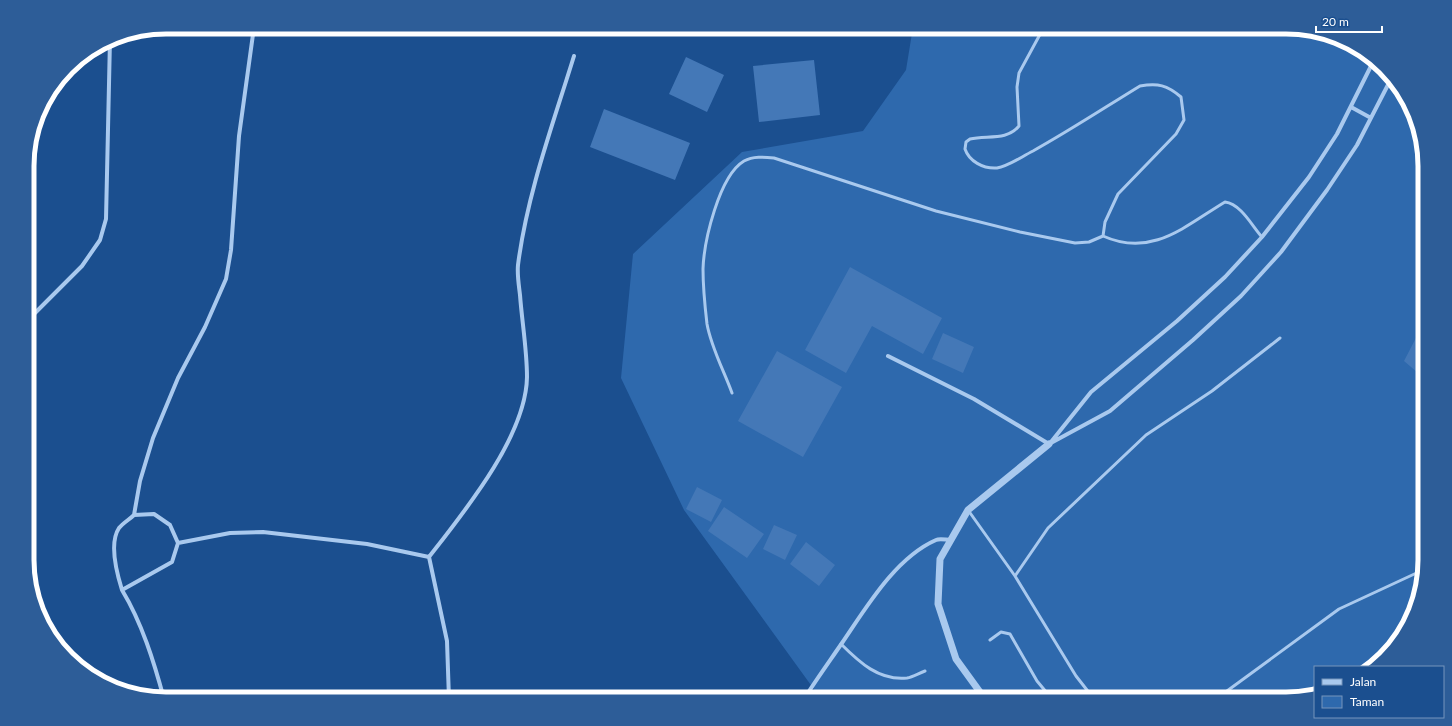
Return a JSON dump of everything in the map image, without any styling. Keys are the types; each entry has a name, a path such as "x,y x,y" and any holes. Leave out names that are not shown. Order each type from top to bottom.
{"street":[{"path":"134,515 140,481 153,438 178,378 205,327 226,279 231,250 239,136 253,34"},
{"path":"34,314 82,266 100,240 106,219 110,47"},
{"path":"449,692 447,641 429,557 459,518 501,454 517,425 524,401 527,377 518,268 522,236 574,56"},
{"path":"1049,444 1091,392 1177,321 1224,277 1262,237 1309,177 1337,134 1371,66"},
{"path":"980,692 956,659 938,604 940,559 968,510 1049,444 1110,411 1193,340 1241,296 1281,252 1327,190 1371,118 1389,83"},
{"path":"1351,107 1371,118"},
{"path":"888,356 974,399 1049,444"},
{"path":"122,590 172,562 178,543 170,524 154,514 134,515 119,528 114,547 115,563 122,590 130,604 148,649 162,692"},
{"path":"178,543 230,533 263,532 367,544 429,557"},
{"path":"809,692 878,590 910,557 937,539 951,540"}],"lane":[{"path":"1040,34 1019,73 1017,87 1019,126 1014,132 1005,135 970,139 966,142 966,153 979,164 997,168 1008,165 1140,86 1154,83 1164,84 1181,97 1184,120 1176,134 1118,194 1105,222 1103,236"},
{"path":"732,393 708,325 703,269 712,222 721,192 731,173 746,160 761,157 774,158 936,211 1020,232 1075,243 1089,242 1103,236 1116,242 1142,244 1164,238 1182,230 1225,202 1231,203 1237,208 1262,237"},
{"path":"1015,576 1048,528 1146,435 1212,391 1280,338"},
{"path":"968,510 1015,576 1076,676 1089,692"},
{"path":"1226,692 1339,609 1417,573"},
{"path":"990,640 1001,632 1010,634 1037,680 1046,692"},
{"path":"842,644 861,664 881,675 908,678 924,671"}],"green space":[{"path":"912,34 1295,34 1329,41 1345,48 1360,56 1391,85 1408,115 1414,132 1417,148 1418,569 1411,603 1396,634 1385,647 1365,666 1314,666 1314,689 1295,692 816,692 684,510 621,378 633,254 742,152 863,131 906,70"}],"building":[{"path":"686,57 724,75 707,112 669,94"},
{"path":"814,60 820,115 759,122 753,66"},
{"path":"604,109 690,143 675,180 590,147"},
{"path":"850,267 942,318 923,354 872,326 846,373 805,350"},
{"path":"943,333 974,347 963,373 932,359"},
{"path":"1418,334 1418,373 1404,361"},
{"path":"777,351 842,387 803,457 738,421"},
{"path":"697,487 722,500 711,522 686,509"},
{"path":"724,507 764,534 747,558 708,531"},
{"path":"774,525 797,535 785,560 763,549"},
{"path":"806,542 835,565 819,586 790,564"}]}
